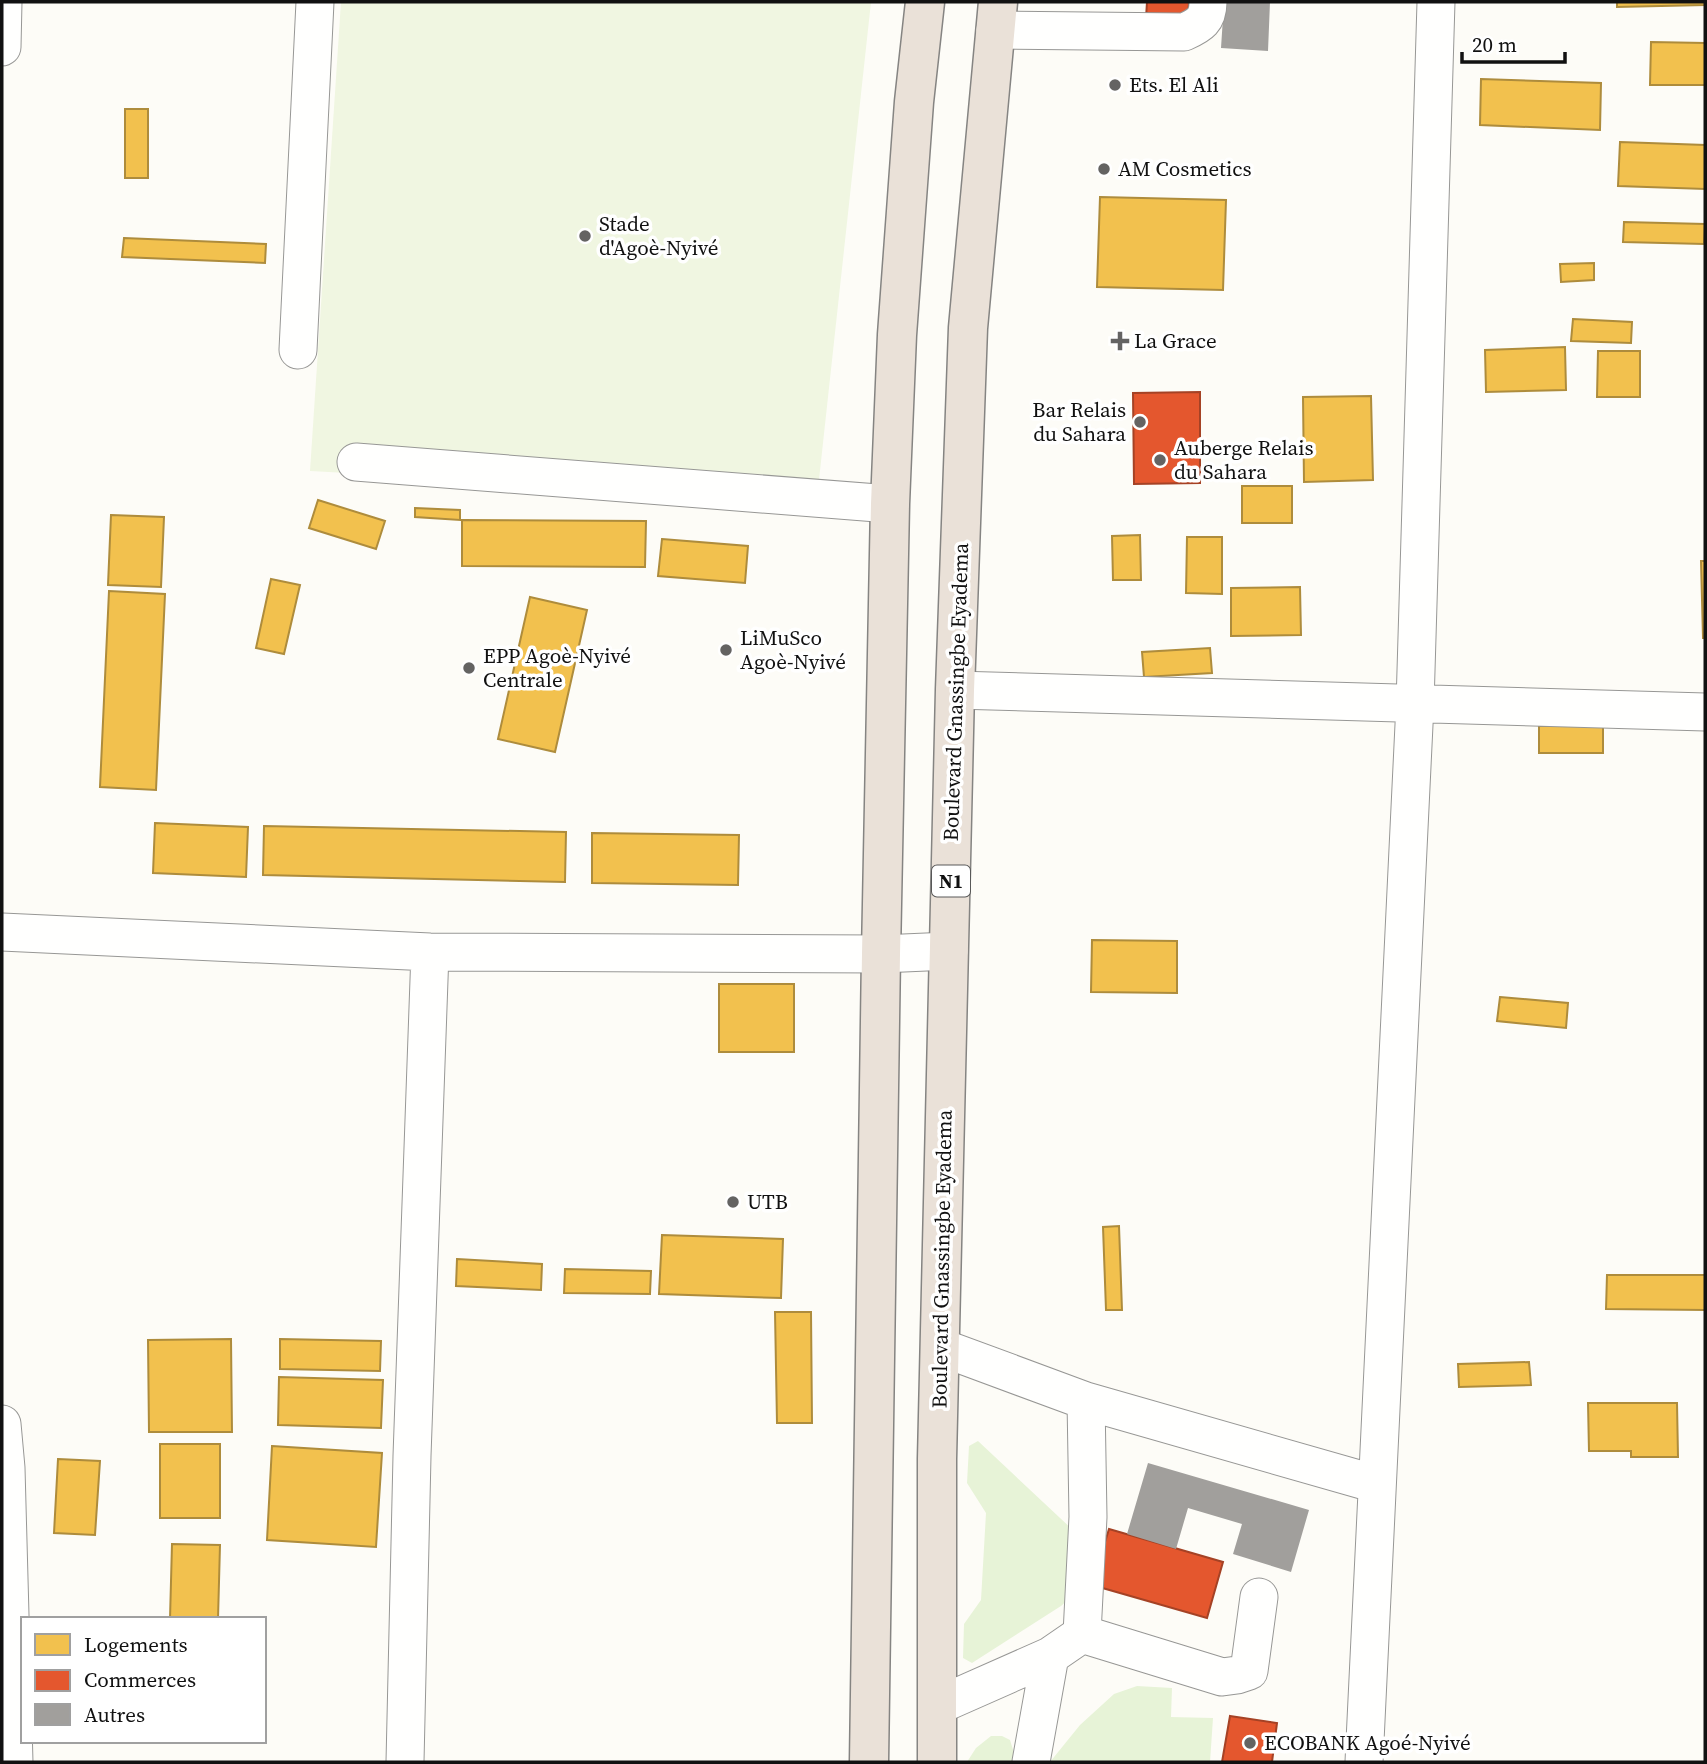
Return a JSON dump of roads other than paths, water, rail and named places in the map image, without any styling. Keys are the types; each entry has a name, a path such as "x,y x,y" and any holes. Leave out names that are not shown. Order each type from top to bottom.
{"highway":[{"path":"869,1762 890,504 897,335 914,102 925,2"},
{"name":"Boulevard Gnassingbe Eyadema","path":"937,1762 937,1459 955,690 968,328 997,16"}],"street":[{"path":"2,47 3,2"},
{"path":"298,350 315,2"},
{"path":"997,16 1184,32 1201,24 1208,13 1208,2"},
{"path":"1364,1762 1415,704 1436,2"},
{"path":"356,462 890,504"},
{"path":"955,690 1705,712"},
{"path":"2,932 430,952 881,954 949,951"},
{"path":"405,1762 412,1456 430,952"},
{"path":"940,1347 1086,1401 1376,1484"},
{"path":"1082,1633 1088,1517 1086,1401"},
{"path":"2,1423 6,1468 14,1762"},
{"path":"1082,1633 1222,1677 1237,1675 1249,1671 1259,1597"},
{"path":"937,1706 1050,1656 1082,1633"},
{"path":"1031,1762 1050,1656"}],"place":[{"name":"Ets. El Ali","path":"1115,85"},
{"name":"AM Cosmetics","path":"1104,169"},
{"name":"Stade d'Agoè-Nyivé","path":"585,236"},
{"name":"La Grace","path":"1120,341"},
{"name":"Bar Relais du Sahara","path":"1140,422"},
{"name":"Auberge Relais du Sahara","path":"1160,460"},
{"name":"LiMuSco Agoè-Nyivé","path":"726,650"},
{"name":"EPP Agoè-Nyivé Centrale","path":"469,668"},
{"name":"UTB","path":"733,1202"},
{"name":"ECOBANK Agoé-Nyivé","path":"1250,1743"}]}
